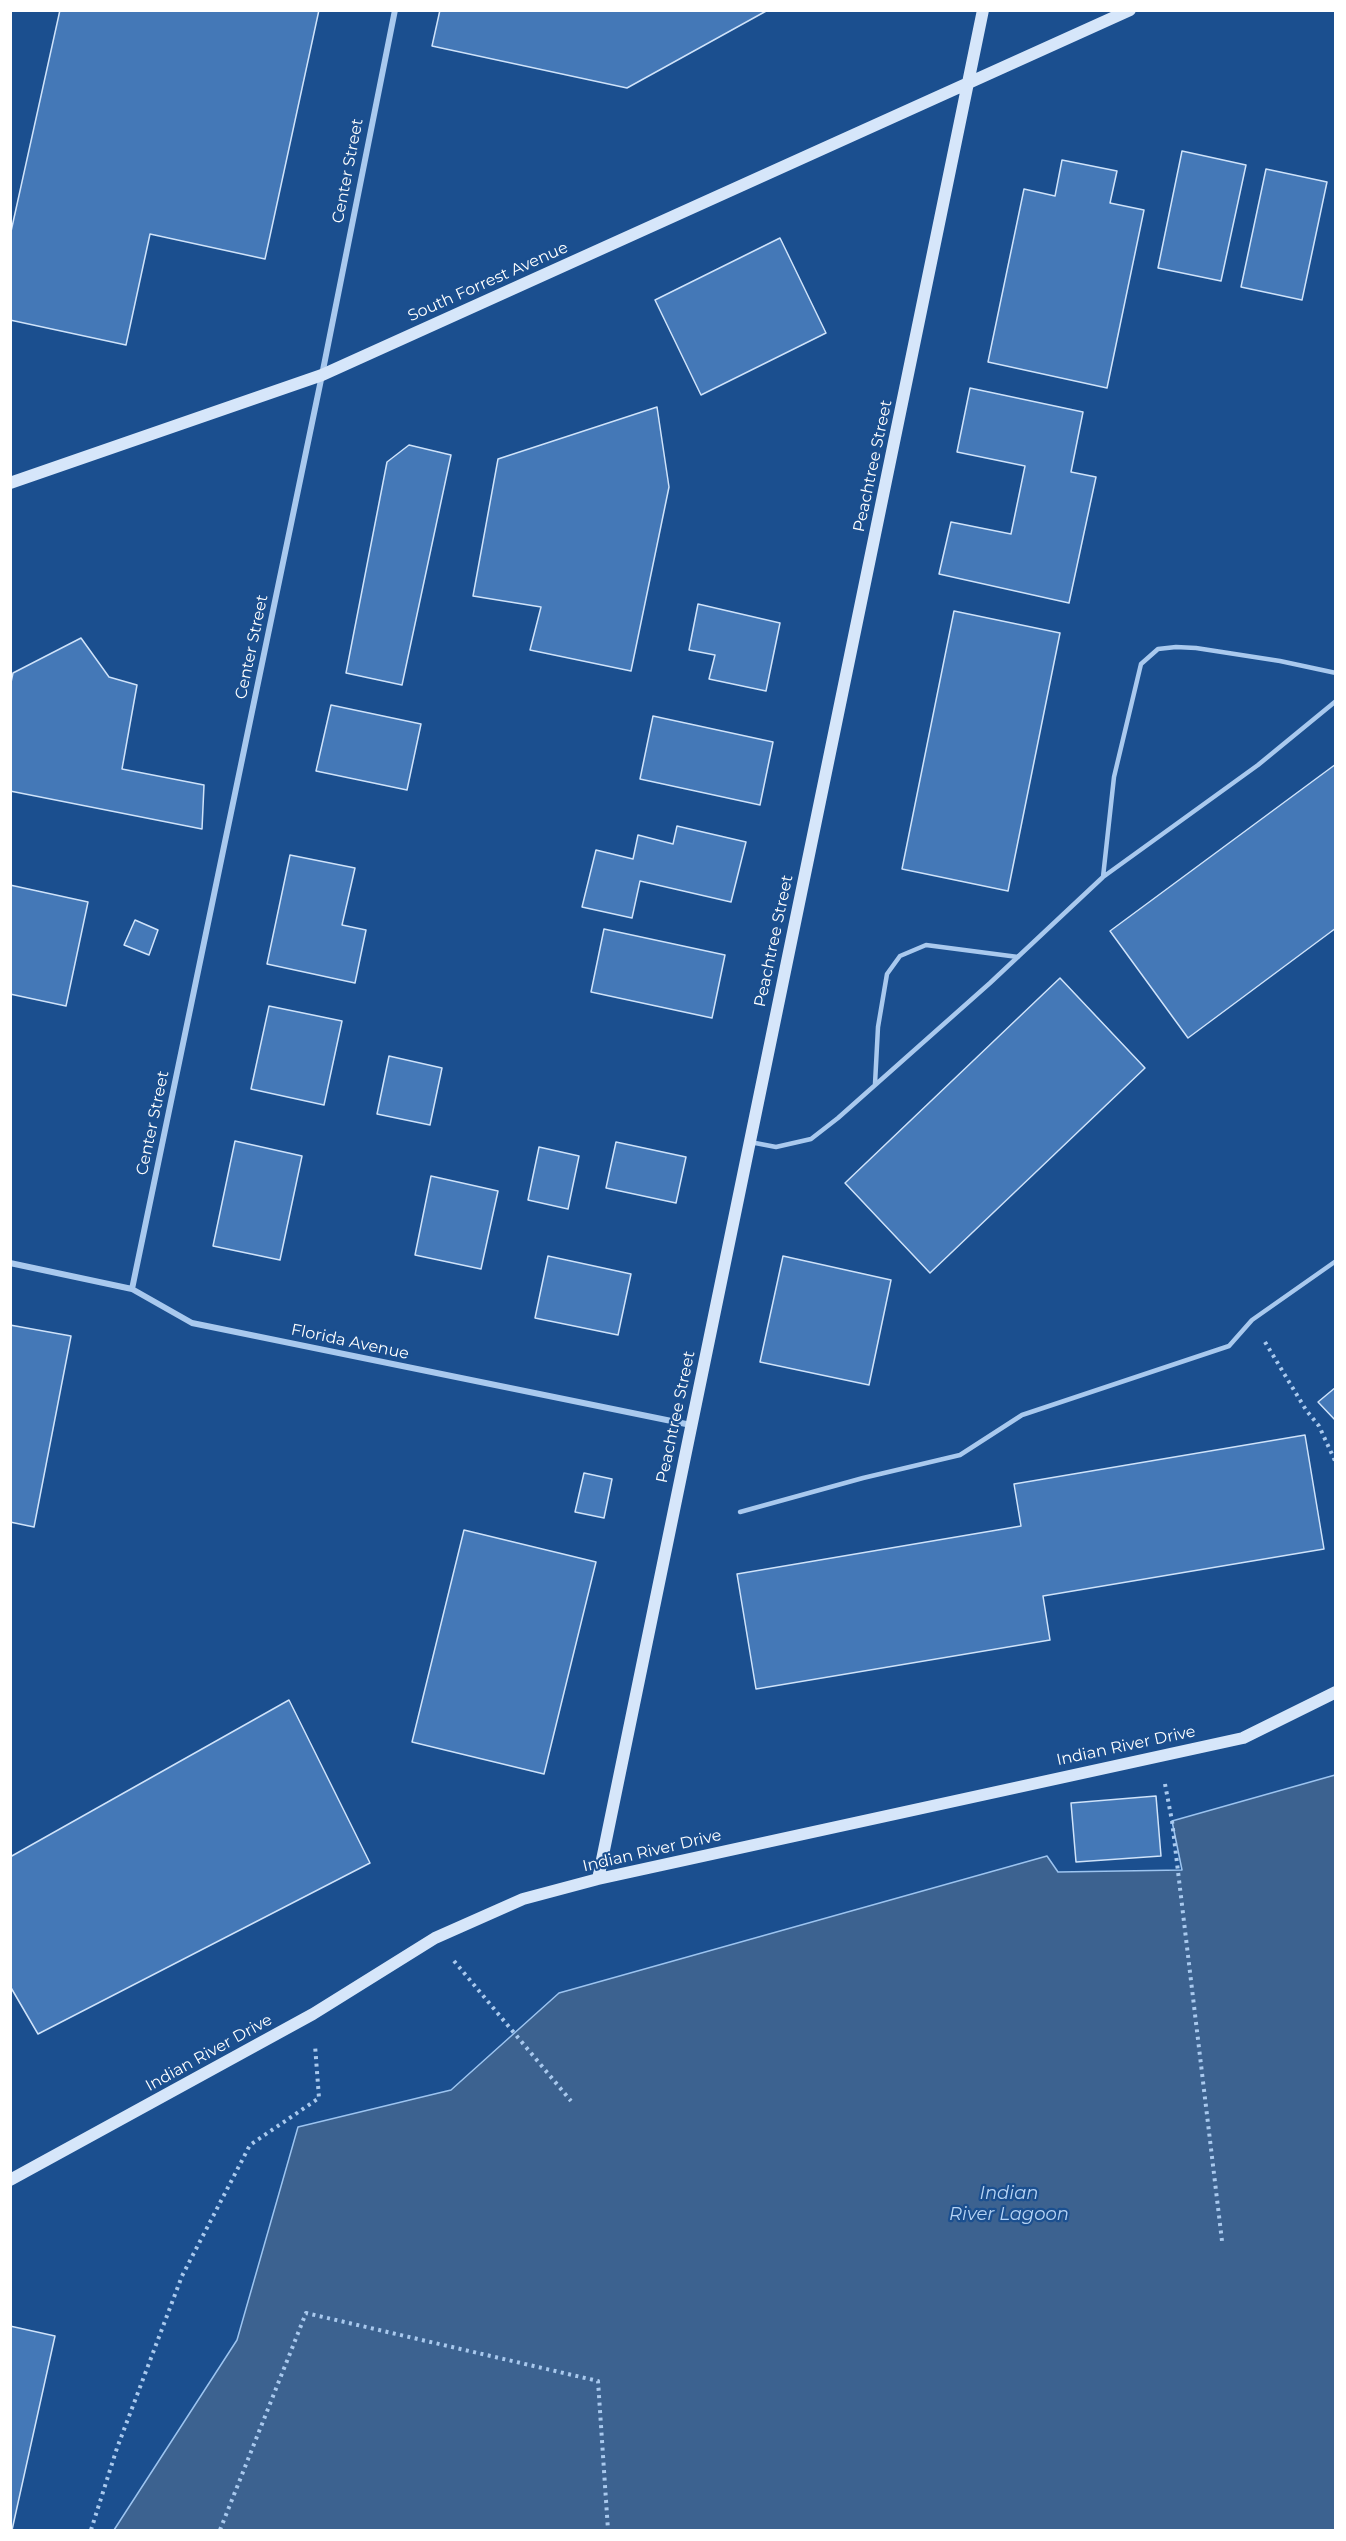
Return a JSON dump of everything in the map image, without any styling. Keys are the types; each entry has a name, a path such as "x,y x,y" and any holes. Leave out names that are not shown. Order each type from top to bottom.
{"street":[{"name":"Center Street","path":"132,1289 322,375 395,10"},
{"name":"Peachtree Street","path":"598,1879 983,10"},
{"name":"South Forrest Avenue","path":"10,483 322,375 1130,10"},
{"name":"Florida Avenue","path":"10,1263 132,1289 192,1323 691,1425"},
{"name":"Indian River Drive","path":"10,2181 313,2014 435,1938 523,1899 598,1879 1243,1738 1335,1692"}],"lane":[{"path":"1103,877 1114,777 1141,664 1158,649 1196,648 1280,661 1335,673"},
{"path":"750,1142 776,1147 811,1139 838,1118 1018,957 1103,877 1258,765 1335,701"},
{"path":"875,1084 878,1027 887,974 900,956 926,945 1018,957"},
{"path":"740,1512 863,1478 960,1455 1022,1415 1229,1346 1252,1320 1335,1261"}],"path":[{"path":"1252,1320 1306,1410 1319,1426 1335,1463"},
{"path":"1159,1756 1172,1821 1222,2241"},
{"path":"435,1938 571,2101"},
{"path":"91,2530 117,2448 182,2276 250,2145 319,2098 313,2014"},
{"path":"220,2530 306,2313 598,2382 609,2530"}],"water":[{"name":"Indian River Lagoon","path":"1335,1775 1335,2530 114,2530 237,2340 298,2127 451,2090 559,1993 1047,1856 1058,1872 1182,1870 1172,1821"}],"building":[{"path":"60,10 319,10 265,259 150,234 126,345 10,320 10,236"},
{"path":"440,10 768,10 627,88 432,46"},
{"path":"1182,151 1246,165 1221,281 1158,268"},
{"path":"1062,160 1117,171 1110,203 1144,210 1107,388 988,362 1024,189 1055,196"},
{"path":"1266,169 1327,182 1302,300 1241,287"},
{"path":"780,238 826,333 701,395 655,300"},
{"path":"970,388 1083,412 1071,472 1096,477 1069,603 939,574 951,522 1011,534 1025,466 957,452"},
{"path":"657,407 669,487 631,671 530,650 541,607 473,596 498,459"},
{"path":"409,445 451,455 402,685 346,673 387,462"},
{"path":"698,604 780,623 766,691 709,679 715,655 689,650"},
{"path":"954,611 1060,633 1008,891 902,869"},
{"path":"81,638 109,677 137,685 122,769 204,785 202,829 10,791 10,687 13,673"},
{"path":"331,705 421,724 407,790 316,771"},
{"path":"653,716 773,742 760,805 640,779"},
{"path":"1336,764 1336,928 1188,1038 1110,931"},
{"path":"677,826 746,842 731,902 640,881 632,918 582,907 596,850 633,859 638,835 673,844"},
{"path":"290,855 355,868 342,925 366,930 355,983 267,964"},
{"path":"10,885 88,902 66,1006 10,994"},
{"path":"135,920 158,930 149,955 124,945"},
{"path":"604,929 725,955 712,1018 591,992"},
{"path":"1060,978 1145,1068 930,1273 845,1183"},
{"path":"269,1006 342,1021 324,1105 251,1089"},
{"path":"389,1056 442,1068 430,1125 377,1114"},
{"path":"235,1141 302,1156 280,1260 213,1246"},
{"path":"616,1142 686,1157 676,1203 606,1188"},
{"path":"539,1147 579,1156 568,1209 528,1200"},
{"path":"431,1176 498,1191 481,1269 415,1255"},
{"path":"548,1256 631,1274 618,1335 535,1318"},
{"path":"783,1256 891,1280 869,1385 760,1362"},
{"path":"10,1325 71,1336 34,1527 10,1522"},
{"path":"1336,1387 1336,1421 1318,1402"},
{"path":"1305,1435 1324,1549 1043,1596 1050,1640 756,1689 737,1574 1021,1526 1014,1484"},
{"path":"584,1473 612,1479 604,1518 575,1512"},
{"path":"464,1530 596,1562 544,1774 412,1742"},
{"path":"289,1700 370,1863 38,2034 10,1986 10,1857"},
{"path":"1156,1796 1161,1856 1076,1862 1071,1803"},
{"path":"10,2326 55,2336 12,2530 10,2530"}]}
